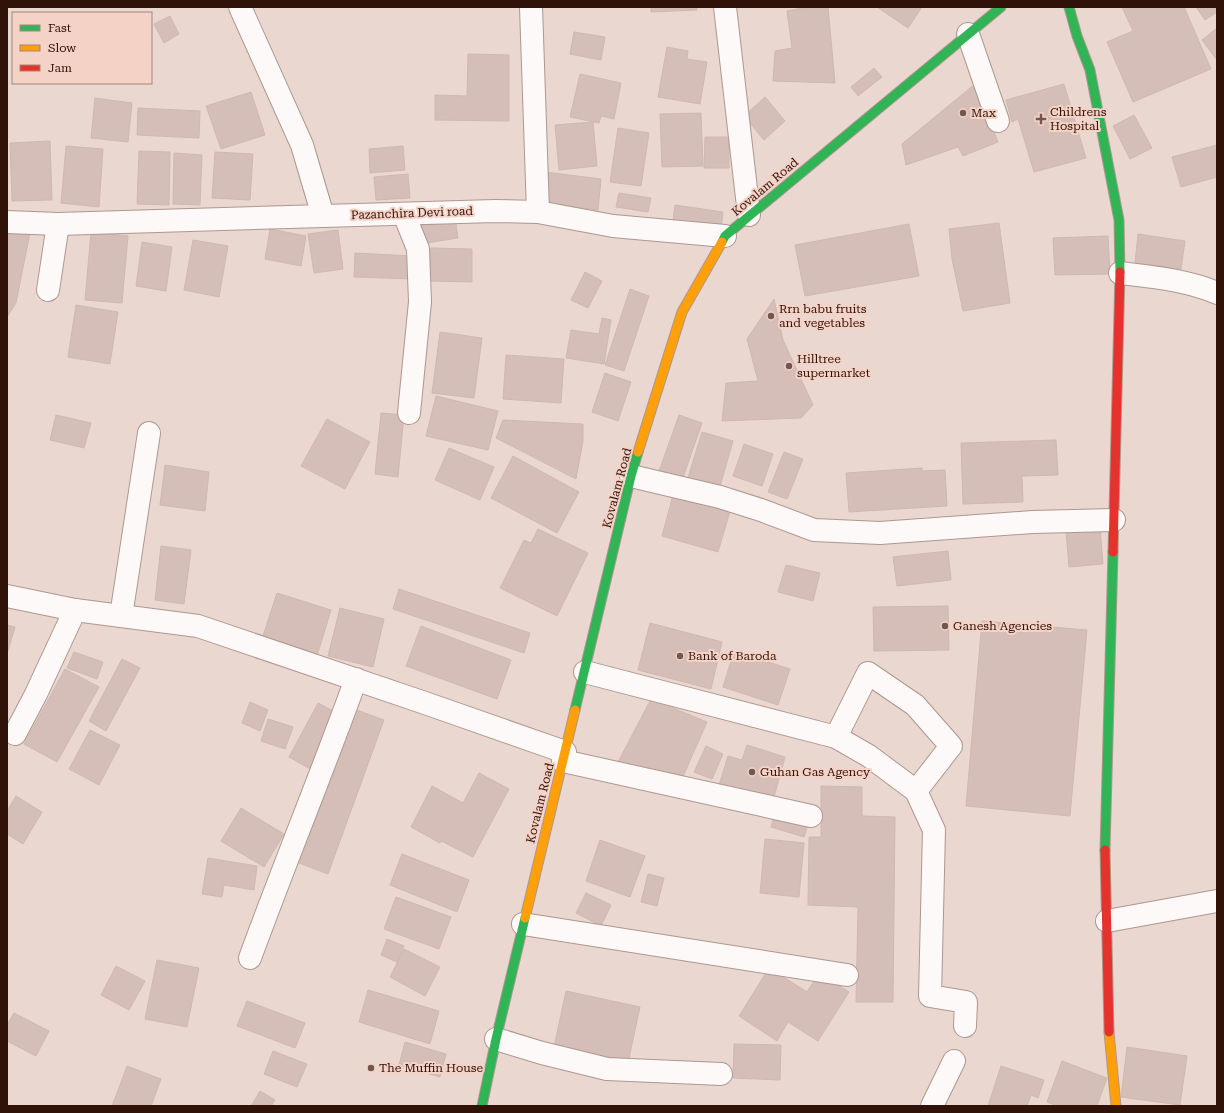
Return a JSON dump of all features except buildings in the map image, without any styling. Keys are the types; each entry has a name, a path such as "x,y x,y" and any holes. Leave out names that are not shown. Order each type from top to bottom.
{"main road":[{"name":"Kovalam Road","path":"482,1106 496,1038 631,476 682,312 725,236 1001,7"},
{"path":"1069,7 1077,36 1090,70 1119,220 1120,273 1106,861 1109,1027 1116,1106"}],"street":[{"path":"240,7 302,145 323,216"},
{"path":"531,7 538,212"},
{"path":"726,7 749,215"},
{"path":"968,34 998,121"},
{"name":"Pazanchira Devi road","path":"7,222 58,224 495,211 538,212 613,226 725,236"},
{"path":"404,214 418,249 420,294 409,414"},
{"path":"48,290 58,224"},
{"path":"1120,273 1165,278 1209,289 1217,293"},
{"path":"121,616 149,433"},
{"path":"631,476 720,497 761,510 814,530 880,533 1033,522 1114,520"},
{"path":"7,596 75,610 198,626 356,679 564,757 811,816"},
{"path":"15,734 36,694 75,610"},
{"path":"585,672 836,737 869,756 916,791 934,830 930,996 966,1002 965,1026"},
{"path":"836,737 868,673 915,705 951,746 916,791"},
{"path":"250,958 272,897 333,743 356,679"},
{"path":"1107,921 1217,901"},
{"path":"523,924 847,975"},
{"path":"496,1038 542,1053 607,1068 721,1074"},
{"path":"932,1106 954,1061"}],"traffic: fast":[{"path":"722,242 725,236 1001,7"},
{"path":"1069,7 1077,36 1090,70 1119,220 1120,272"},
{"path":"575,710 638,452"},
{"path":"1105,850 1113,552"},
{"path":"482,1106 496,1039 525,918"}],"traffic: slow":[{"path":"638,452 682,312 722,242"},
{"path":"525,918 575,710"},
{"path":"1109,1032 1116,1106"}],"traffic: jam":[{"path":"1113,552 1120,272"},
{"path":"1105,850 1109,1032"}],"place":[{"name":"Max","path":"963,113"},
{"name":"Childrens Hospital","path":"1041,119"},
{"name":"Rrn babu fruits and vegetables","path":"771,316"},
{"name":"Hilltree supermarket","path":"789,366"},
{"name":"Ganesh Agencies","path":"945,626"},
{"name":"Bank of Baroda","path":"680,656"},
{"name":"Guhan Gas Agency","path":"752,772"},
{"name":"The Muffin House","path":"371,1068"}]}
